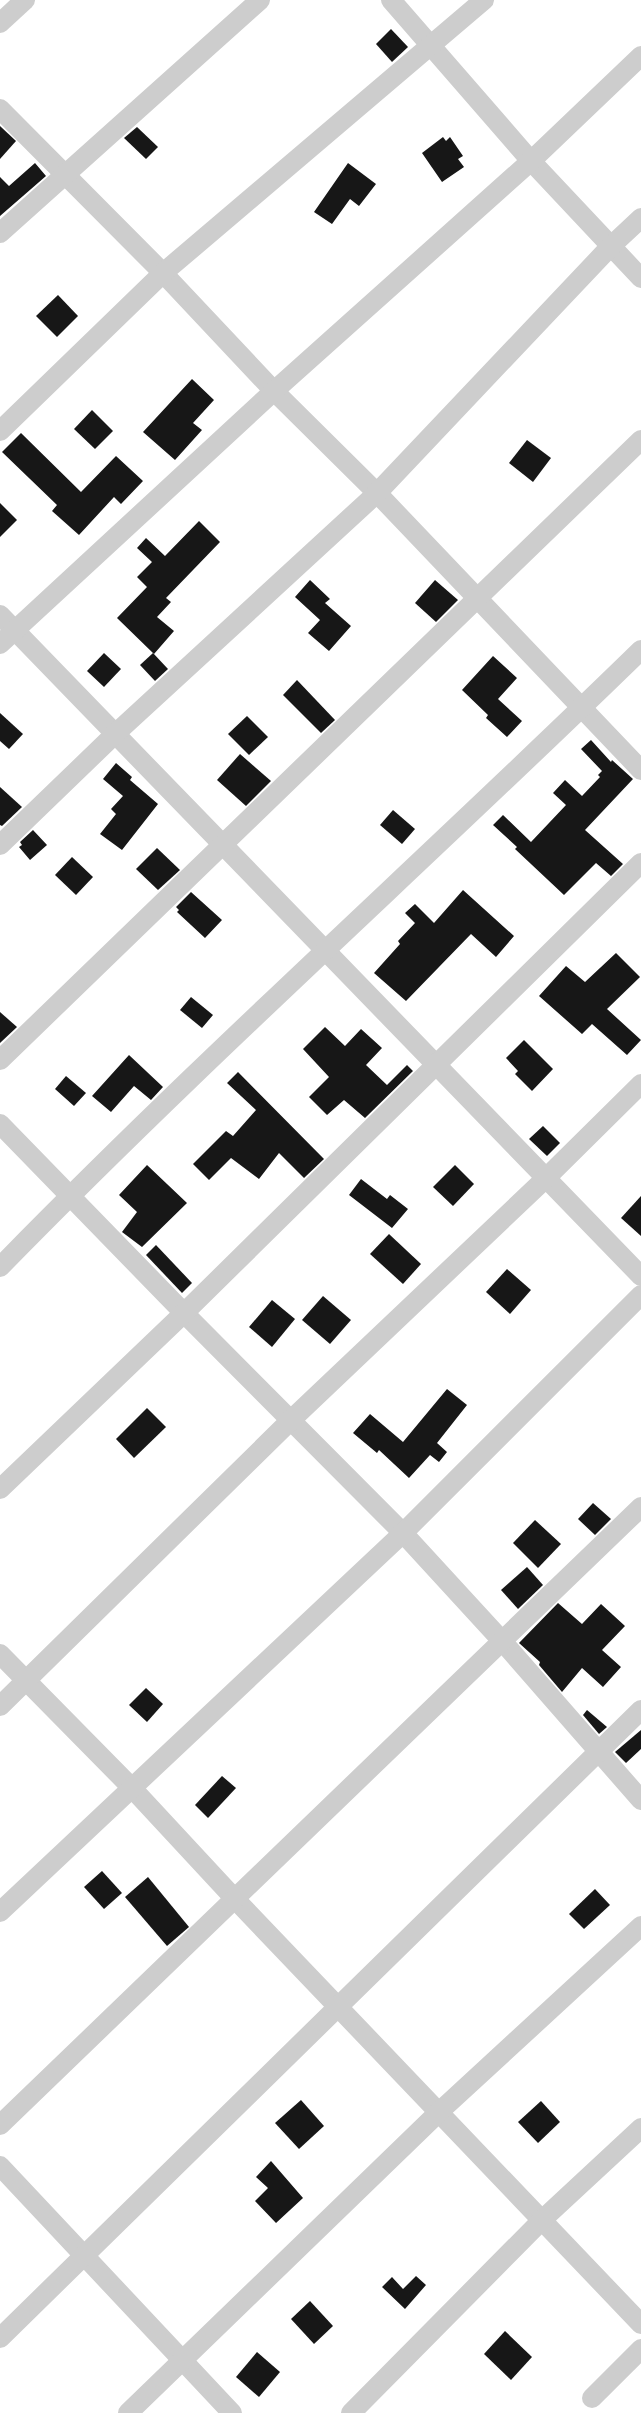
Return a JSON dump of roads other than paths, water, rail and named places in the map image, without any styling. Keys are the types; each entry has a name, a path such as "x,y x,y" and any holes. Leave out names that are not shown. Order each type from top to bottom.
{"street":[{"path":"0,23 25,0"},
{"path":"0,233 260,0"},
{"path":"391,0 531,161 641,278"},
{"path":"0,431 163,273 484,0"},
{"path":"0,644 274,391 531,161 641,56"},
{"path":"0,109 163,273 274,391 377,493 641,770"},
{"path":"0,845 115,734 377,493 610,246 641,218"},
{"path":"0,1060 641,440"},
{"path":"0,615 641,1276"},
{"path":"0,1267 69,1196 324,950 582,708 641,650"},
{"path":"0,1489 184,1313 641,863"},
{"path":"0,1706 290,1421 546,1178 641,1084"},
{"path":"0,1124 290,1421 403,1533 503,1642 641,1800"},
{"path":"0,1912 403,1533 641,1295"},
{"path":"0,2125 641,1507"},
{"path":"0,1654 131,1787 234,1898 641,2324"},
{"path":"0,2338 85,2257 337,2006 641,1710"},
{"path":"128,2413 439,2112 641,1926"},
{"path":"351,2413 542,2220 641,2128"},
{"path":"0,2166 232,2413"},
{"path":"592,2398 641,2349"}]}
